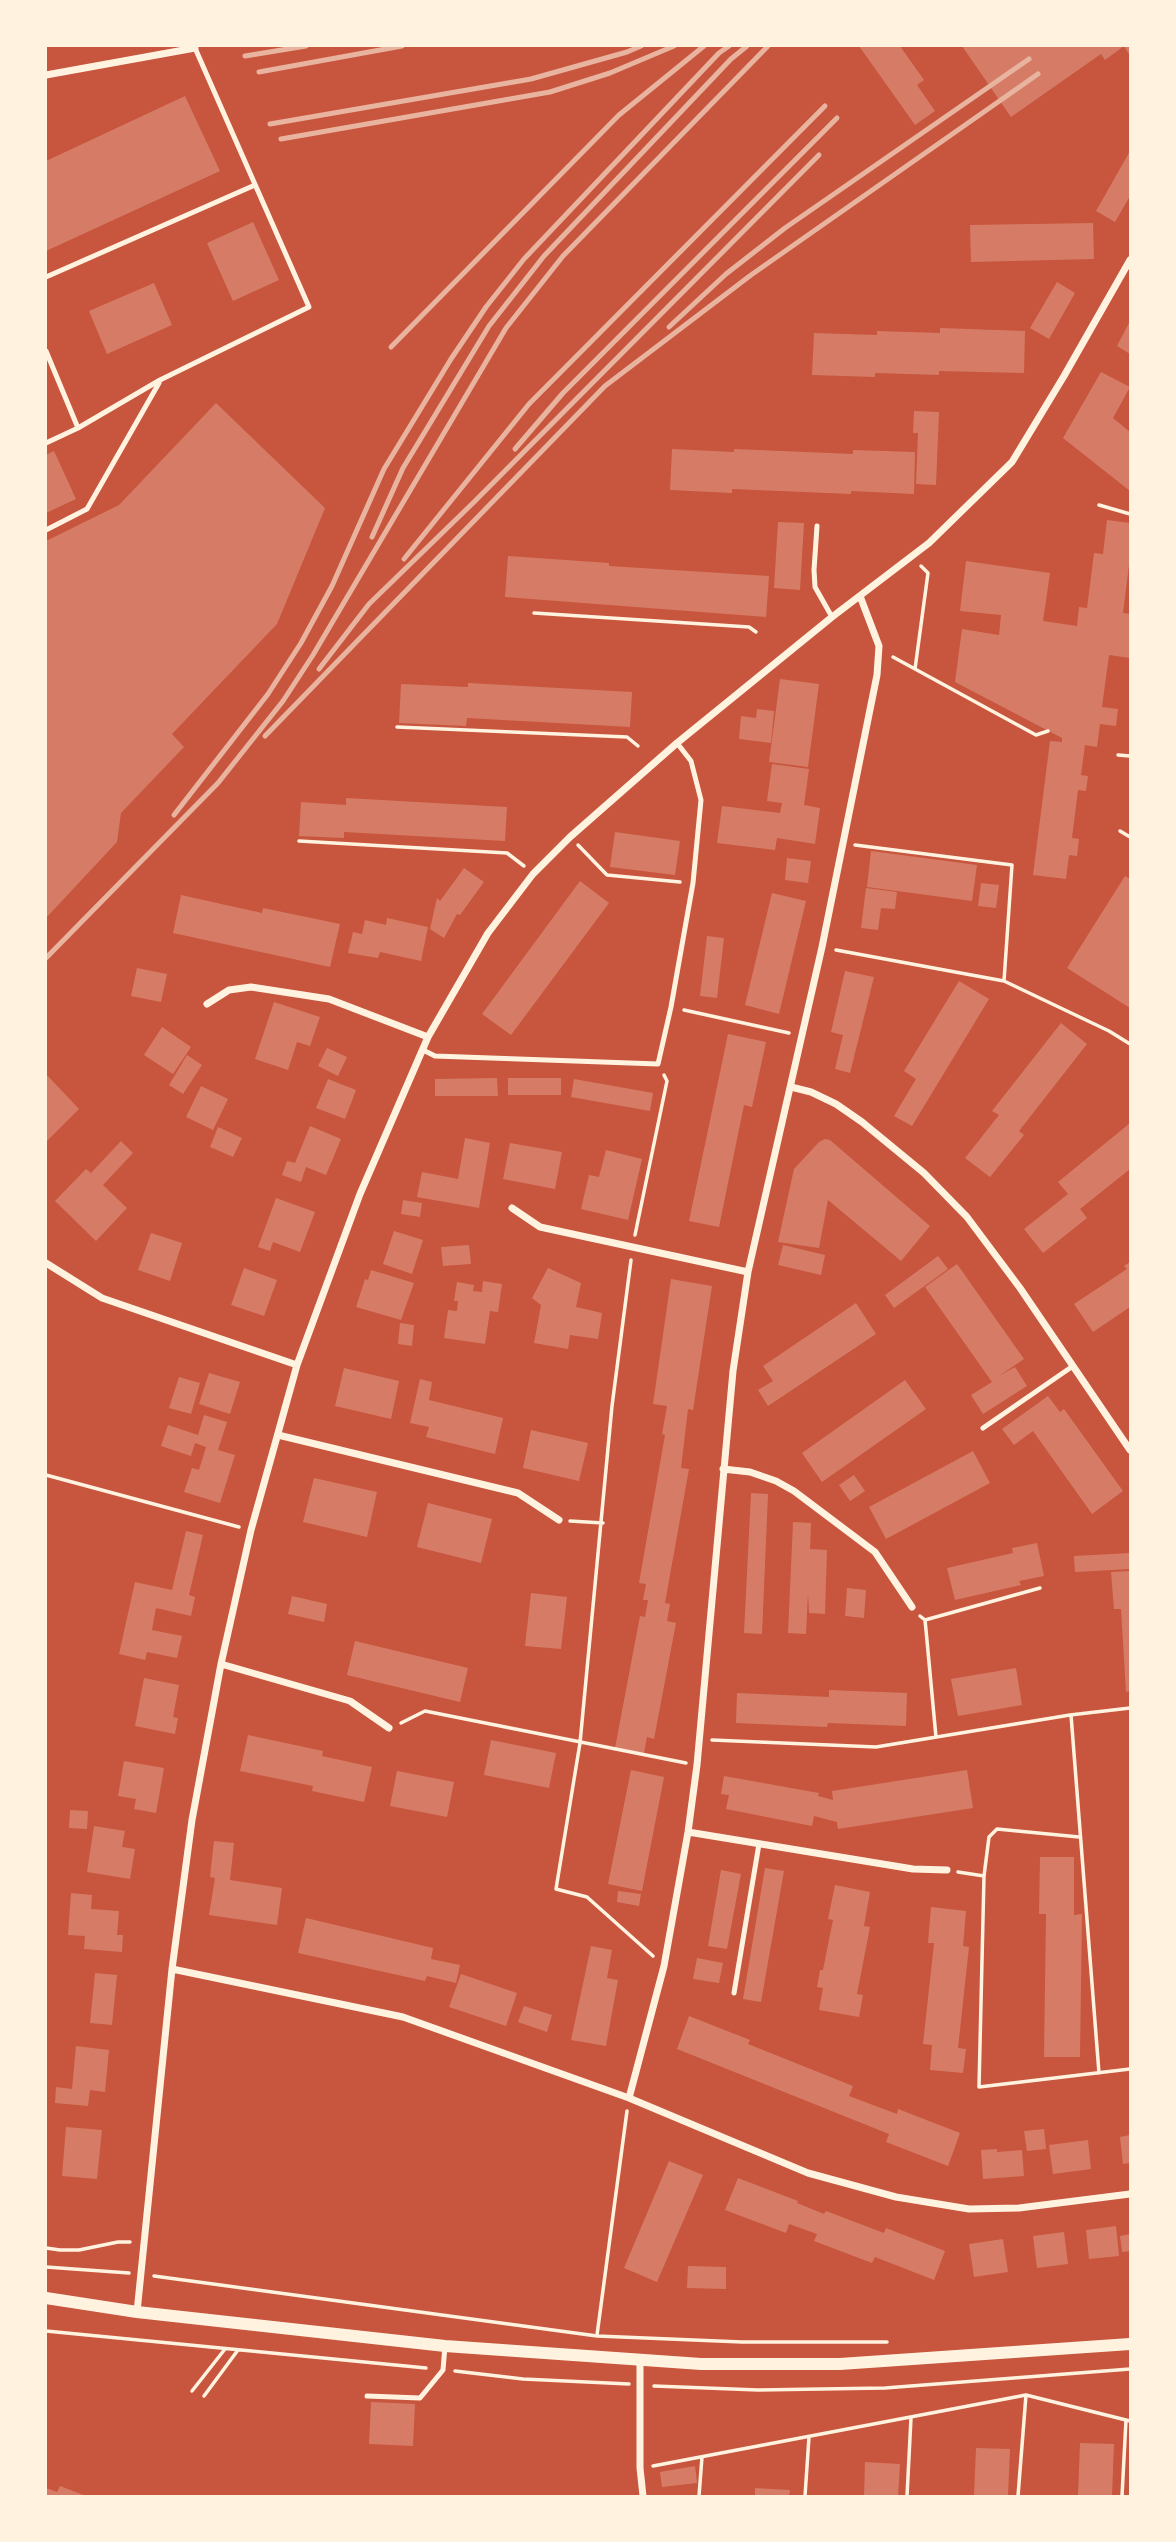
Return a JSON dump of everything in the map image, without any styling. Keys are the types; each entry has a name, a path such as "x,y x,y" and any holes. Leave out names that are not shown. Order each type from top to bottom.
{"street":[{"path":"46,75 195,48"},
{"path":"137,2312 172,1969 192,1820 221,1664 251,1530 297,1365 360,1194 428,1037 488,933 533,874 677,743 832,617 929,543 1012,462 1130,260"},
{"path":"629,2098 664,1966 688,1832 697,1765 733,1371 748,1272 822,947 877,675 878,650 860,596"},
{"path":"207,1004 229,990 251,987 329,999 428,1037"},
{"path":"791,1087 811,1092 836,1104 870,1128 924,1173 967,1217 1020,1288 1130,1450"},
{"path":"512,1208 540,1227 748,1272"},
{"path":"46,1263 103,1298 297,1365"},
{"path":"278,1435 518,1493 559,1520"},
{"path":"723,1469 750,1472 776,1481 804,1498 875,1552 912,1607"},
{"path":"221,1664 350,1701 389,1728"},
{"path":"688,1832 913,1869 947,1870"},
{"path":"172,1969 403,2017 629,2098 808,2173 896,2197 969,2209 1019,2208 1130,2194"},
{"path":"46,2298 95,2307 445,2346 701,2364 840,2364 1130,2344"},
{"path":"46,2306 95,2307"},
{"path":"640,2361 640,2468 643,2497"}],"lane":[{"path":"46,443 78,428 160,380 309,307 195,48"},
{"path":"46,277 255,185"},
{"path":"46,351 78,428"},
{"path":"46,530 87,509 160,380"},
{"path":"817,526 815,587 832,617"},
{"path":"423,1050 435,1056 658,1064 693,883 701,800 691,761 677,743"},
{"path":"983,1427 1073,1366"},
{"path":"734,1993 759,1844"},
{"path":"367,2396 420,2398 443,2370 445,2346"}],"path":[{"path":"1099,505 1130,514"},
{"path":"915,669 928,573 920,564"},
{"path":"534,613 749,627 756,632"},
{"path":"878,650 1036,734 1048,731"},
{"path":"397,727 627,737 638,746"},
{"path":"1118,755 1130,756"},
{"path":"1120,831 1130,837"},
{"path":"570,838 607,875 693,883"},
{"path":"299,841 507,853 533,874"},
{"path":"844,843 1012,864 1004,981"},
{"path":"822,947 1004,981 1109,1031 1130,1044"},
{"path":"671,1007 802,1036"},
{"path":"658,1064 667,1081 633,1247 612,1406 603,1523 580,1743 555,1889 587,1897 664,1966"},
{"path":"46,1475 251,1530"},
{"path":"559,1520 603,1523"},
{"path":"925,1620 1040,1588"},
{"path":"912,1607 925,1620 936,1737"},
{"path":"699,1740 876,1747 1070,1715 1130,1708"},
{"path":"389,1728 425,1711 697,1765"},
{"path":"1070,1715 1099,2073"},
{"path":"1079,1837 997,1829 989,1837 984,1876 979,2087 1130,2069"},
{"path":"947,1870 984,1876"},
{"path":"597,2336 629,2098"},
{"path":"46,2248 79,2250 118,2242 143,2243"},
{"path":"46,2267 122,2273"},
{"path":"163,2278 597,2336 742,2342 898,2342"},
{"path":"46,2331 523,2379 621,2384"},
{"path":"192,2391 225,2349"},
{"path":"204,2396 238,2350"},
{"path":"651,2385 758,2390 885,2388 1130,2369"},
{"path":"1018,2497 1026,2395"},
{"path":"651,2467 1026,2395 1128,2420 1122,2497"},
{"path":"907,2497 911,2418"},
{"path":"805,2497 809,2437"},
{"path":"699,2497 702,2457"}],"building":[{"path":"859,46 900,46 924,80 917,85 935,111 915,125"},
{"path":"962,46 1124,46 1105,60 1101,54 1011,117"},
{"path":"185,96 220,171 46,251 46,161"},
{"path":"1130,151 1130,196 1115,222 1096,211"},
{"path":"253,222 279,280 233,301 207,243"},
{"path":"1093,223 1094,259 971,262 970,225"},
{"path":"1057,282 1075,293 1049,339 1030,328"},
{"path":"154,283 172,325 107,354 89,311"},
{"path":"1130,321 1130,354 1117,346"},
{"path":"940,328 1025,331 1024,373 939,371 939,375 812,375 814,333 940,333"},
{"path":"1101,372 1130,387 1113,418 1130,432 1130,491 1063,438"},
{"path":"216,403 325,508 277,624 172,734 184,747 121,813 117,842 46,918 46,541 119,505"},
{"path":"914,411 939,412 936,485 916,484 918,433 913,433"},
{"path":"672,449 853,454 853,450 915,452 914,494 670,490"},
{"path":"54,451 76,499 46,513 46,455"},
{"path":"1107,520 1130,523 1130,557 1123,613 1130,614 1130,658 1109,655 1102,707 1118,709 1116,726 1100,724 1097,747 1085,745 1081,775 1088,776 1086,791 1078,790 1072,838 1079,839 1077,856 1069,855 1066,879 1033,875 1050,741 1062,742 1062,738 955,682 962,629 999,635 1001,615 960,611 966,561 1050,573 1043,621 1077,626 1079,607 1087,608 1094,553 1103,554"},
{"path":"778,522 804,523 800,590 774,588"},
{"path":"508,556 609,563 609,566 769,576 766,617 505,597"},
{"path":"780,679 819,684 808,767 769,762"},
{"path":"468,683 632,692 630,727 467,718 466,726 399,723 401,684 468,687"},
{"path":"757,709 774,711 771,743 739,739 741,716 756,718"},
{"path":"772,764 809,769 804,805 820,808 815,844 777,838 775,850 717,843 722,806 780,813 782,803 767,801"},
{"path":"346,798 507,807 505,841 344,832 344,838 299,836 301,802 346,805"},
{"path":"615,832 680,841 675,875 610,867"},
{"path":"871,851 977,865 972,901 867,887"},
{"path":"787,858 811,861 808,883 785,880"},
{"path":"464,868 484,882 460,915 457,914 444,938 430,929 437,898 440,901"},
{"path":"1125,876 1130,879 1130,1008 1067,968"},
{"path":"580,881 609,903 511,1035 482,1014"},
{"path":"981,883 999,885 996,908 978,906"},
{"path":"866,888 897,892 895,909 881,908 878,930 861,928"},
{"path":"772,893 806,901 779,1014 745,1005"},
{"path":"181,895 262,913 263,908 340,924 330,967 173,933"},
{"path":"387,918 428,927 421,961 380,952 378,958 348,953 353,932 362,934 365,920 386,925"},
{"path":"707,936 724,938 717,998 700,996"},
{"path":"137,968 167,974 161,1002 131,996"},
{"path":"845,971 874,977 850,1073 835,1069 843,1035 831,1032"},
{"path":"959,981 989,999 912,1126 894,1116 916,1079 904,1071"},
{"path":"274,1002 320,1017 310,1046 297,1042 288,1070 255,1059"},
{"path":"1061,1023 1087,1044 1019,1131 1024,1135 990,1177 965,1158 999,1115 992,1111"},
{"path":"162,1027 191,1047 173,1074 144,1055"},
{"path":"728,1034 766,1042 752,1107 744,1105 719,1227 689,1221"},
{"path":"327,1048 347,1057 338,1076 318,1066"},
{"path":"187,1055 202,1065 183,1094 169,1085"},
{"path":"46,1074 79,1109 47,1141 46,1139"},
{"path":"497,1078 498,1096 435,1096 435,1079"},
{"path":"508,1078 561,1078 561,1095 508,1095"},
{"path":"328,1079 356,1090 345,1119 316,1108"},
{"path":"574,1079 653,1093 650,1111 571,1097"},
{"path":"201,1086 228,1099 213,1130 186,1117"},
{"path":"1130,1123 1130,1169 1080,1209 1087,1218 1043,1253 1024,1229 1068,1194 1058,1182"},
{"path":"310,1126 341,1139 326,1175 306,1167 301,1182 282,1175 287,1161 295,1163"},
{"path":"218,1127 242,1138 233,1157 210,1147"},
{"path":"465,1138 490,1143 479,1208 417,1197 422,1172 458,1179"},
{"path":"825,1139 830,1140 930,1226 901,1261 828,1200 819,1248 778,1242 794,1169"},
{"path":"121,1141 133,1153 103,1185 127,1208 96,1241 55,1201 86,1169 91,1173"},
{"path":"510,1143 562,1152 555,1189 503,1179"},
{"path":"606,1150 642,1159 628,1220 581,1209 589,1175 599,1177"},
{"path":"276,1198 315,1212 300,1252 273,1242 270,1251 258,1247"},
{"path":"403,1200 422,1203 420,1217 401,1214"},
{"path":"394,1231 423,1240 412,1274 383,1264"},
{"path":"151,1233 182,1243 170,1281 138,1270"},
{"path":"469,1245 471,1264 443,1266 441,1247"},
{"path":"783,1245 825,1255 821,1275 778,1265"},
{"path":"938,1256 948,1269 894,1308 885,1295"},
{"path":"1130,1262 1130,1307 1093,1332 1074,1304 1127,1269 1124,1266"},
{"path":"957,1264 1024,1359 999,1376 1015,1367 1027,1386 983,1414 971,1395 992,1382 925,1287"},
{"path":"244,1268 277,1280 264,1316 231,1305"},
{"path":"548,1268 581,1283 576,1307 602,1313 598,1339 570,1335 568,1349 534,1343 541,1305 532,1298"},
{"path":"371,1270 414,1283 401,1320 356,1307 365,1279 368,1280"},
{"path":"671,1279 712,1286 693,1410 688,1409 681,1468 689,1469 665,1603 670,1604 667,1621 676,1623 654,1739 647,1737 644,1753 615,1748 640,1616 645,1617 648,1600 643,1600 646,1584 639,1583 665,1435 662,1434 667,1406 653,1404"},
{"path":"483,1281 502,1284 498,1312 490,1311 485,1344 444,1338 448,1310 457,1311 458,1301 454,1301 457,1282 474,1285 473,1291 482,1292"},
{"path":"856,1303 876,1334 768,1406 758,1390 773,1381 763,1366"},
{"path":"400,1323 414,1325 412,1346 398,1344"},
{"path":"344,1368 399,1381 391,1419 335,1406"},
{"path":"209,1373 240,1382 230,1414 199,1404"},
{"path":"179,1377 200,1383 191,1414 169,1408"},
{"path":"420,1379 432,1382 429,1400 503,1418 495,1454 426,1437 429,1427 410,1423"},
{"path":"905,1380 926,1409 822,1482 802,1453"},
{"path":"1048,1396 1060,1412 1064,1409 1123,1491 1092,1514 1033,1431 1014,1445 1002,1429"},
{"path":"204,1415 227,1422 218,1450 235,1455 220,1503 184,1492 192,1468 199,1470 206,1447 195,1443 191,1456 161,1446 168,1425 198,1435"},
{"path":"531,1430 588,1443 579,1481 523,1468"},
{"path":"973,1451 990,1483 886,1539 869,1507"},
{"path":"854,1475 865,1491 850,1501 839,1485"},
{"path":"314,1478 377,1492 367,1537 303,1522"},
{"path":"751,1493 768,1494 762,1634 744,1633"},
{"path":"428,1503 492,1519 481,1563 417,1547"},
{"path":"793,1522 811,1523 810,1549 827,1550 825,1614 809,1613 808,1593 806,1634 788,1633"},
{"path":"186,1531 203,1535 189,1595 195,1597 191,1616 156,1608 152,1630 182,1636 177,1658 147,1652 145,1660 119,1654 135,1582 172,1590"},
{"path":"1037,1543 1044,1576 1019,1581 1021,1585 955,1600 947,1568 1013,1553 1012,1548"},
{"path":"1130,1553 1130,1569 1075,1572 1074,1556"},
{"path":"1130,1571 1130,1691 1126,1692 1121,1609 1114,1609 1111,1572"},
{"path":"847,1588 866,1590 864,1618 845,1616"},
{"path":"531,1593 567,1597 561,1649 525,1646"},
{"path":"292,1596 327,1604 324,1622 288,1614"},
{"path":"355,1641 468,1668 460,1702 347,1675"},
{"path":"1016,1668 1022,1705 958,1716 951,1679"},
{"path":"144,1678 179,1685 173,1717 178,1718 175,1734 135,1726"},
{"path":"829,1690 907,1693 906,1726 828,1723 827,1727 736,1723 737,1693 829,1697"},
{"path":"248,1735 323,1751 322,1756 372,1767 364,1802 312,1791 313,1786 240,1771"},
{"path":"491,1740 556,1753 549,1788 484,1775"},
{"path":"124,1761 164,1768 156,1813 134,1809 136,1799 118,1796"},
{"path":"631,1770 664,1777 642,1891 608,1884"},
{"path":"967,1770 973,1808 838,1829 837,1822 814,1816 812,1826 726,1809 729,1795 721,1794 724,1776 819,1793 818,1796 833,1800 832,1791"},
{"path":"397,1771 454,1782 447,1817 390,1806"},
{"path":"70,1810 88,1811 87,1829 69,1828"},
{"path":"94,1826 125,1831 122,1847 135,1849 130,1879 87,1872"},
{"path":"214,1841 234,1843 230,1880 282,1888 277,1925 209,1915 215,1878 210,1877"},
{"path":"1040,1857 1074,1857 1074,1915 1082,1914 1080,2057 1044,2057 1046,1914 1039,1914"},
{"path":"765,1868 784,1871 761,2002 743,1999"},
{"path":"721,1870 741,1874 727,1949 708,1946"},
{"path":"835,1885 870,1892 864,1926 870,1927 857,1994 863,1995 859,2017 819,2010 823,1988 817,1987 833,1920 828,1919"},
{"path":"618,1891 641,1894 639,1906 617,1902"},
{"path":"71,1893 92,1895 91,1909 119,1911 117,1935 123,1935 122,1952 84,1949 85,1936 68,1935"},
{"path":"931,1907 966,1911 963,1946 969,1947 958,2048 966,2049 963,2073 930,2070 932,2045 923,2044 934,1943 928,1943"},
{"path":"306,1918 433,1948 431,1959 460,1965 456,1983 427,1976 425,1981 298,1953"},
{"path":"591,1946 612,1950 607,1978 618,1980 606,2046 571,2040"},
{"path":"697,1958 723,1963 719,1983 693,1979"},
{"path":"95,1973 117,1975 112,2025 90,2023"},
{"path":"461,1974 517,1993 506,2026 449,2007"},
{"path":"524,2006 552,2015 547,2032 518,2022"},
{"path":"689,2016 750,2040 748,2044 853,2086 849,2096 897,2114 898,2109 960,2133 948,2166 886,2142 889,2134 677,2049"},
{"path":"76,2046 109,2050 105,2092 90,2090 88,2106 55,2103 56,2087 72,2089"},
{"path":"66,2127 102,2130 97,2179 62,2176"},
{"path":"1044,2129 1046,2149 1027,2151 1024,2131"},
{"path":"1130,2135 1130,2163 1123,2164 1120,2137"},
{"path":"1088,2140 1091,2169 1053,2174 1049,2145"},
{"path":"997,2149 997,2152 1022,2150 1024,2176 983,2179 981,2150"},
{"path":"669,2161 703,2175 657,2282 624,2268"},
{"path":"738,2178 824,2214 826,2211 884,2233 886,2228 945,2251 934,2280 875,2257 872,2263 814,2241 817,2234 789,2224 786,2233 725,2210"},
{"path":"1116,2226 1119,2256 1089,2259 1086,2230"},
{"path":"1064,2232 1068,2264 1037,2268 1033,2236"},
{"path":"1130,2234 1130,2251 1122,2252 1120,2236"},
{"path":"1003,2239 1008,2272 974,2277 969,2244"},
{"path":"688,2266 726,2267 726,2289 687,2288"},
{"path":"371,2402 415,2404 413,2446 369,2444"},
{"path":"1080,2443 1114,2444 1112,2496 1078,2496"},
{"path":"976,2448 1010,2449 1008,2496 974,2496"},
{"path":"865,2462 900,2464 898,2496 864,2496"},
{"path":"695,2466 697,2483 662,2487 660,2472"},
{"path":"60,2486 86,2496 46,2496 46,2488 57,2492"},
{"path":"755,2488 790,2490 789,2496 755,2496"}],"railway":[{"path":"245,56 306,46"},
{"path":"259,72 402,46"},
{"path":"270,124 531,79 641,46"},
{"path":"281,139 550,92 610,73 674,46"},
{"path":"391,347 619,115 704,46"},
{"path":"174,815 268,694 301,643 332,586 384,469 486,307 524,259 719,53 729,46"},
{"path":"372,537 403,468 489,326 544,256 731,59 747,46"},
{"path":"46,958 218,783 283,701 313,655 506,328 563,256 768,46"},
{"path":"669,327 726,274 785,228 1029,59"},
{"path":"265,736 605,386 751,275 1038,74"},
{"path":"404,559 529,404 825,106"},
{"path":"515,449 563,393 837,118"},
{"path":"319,669 369,604 819,155"}]}
